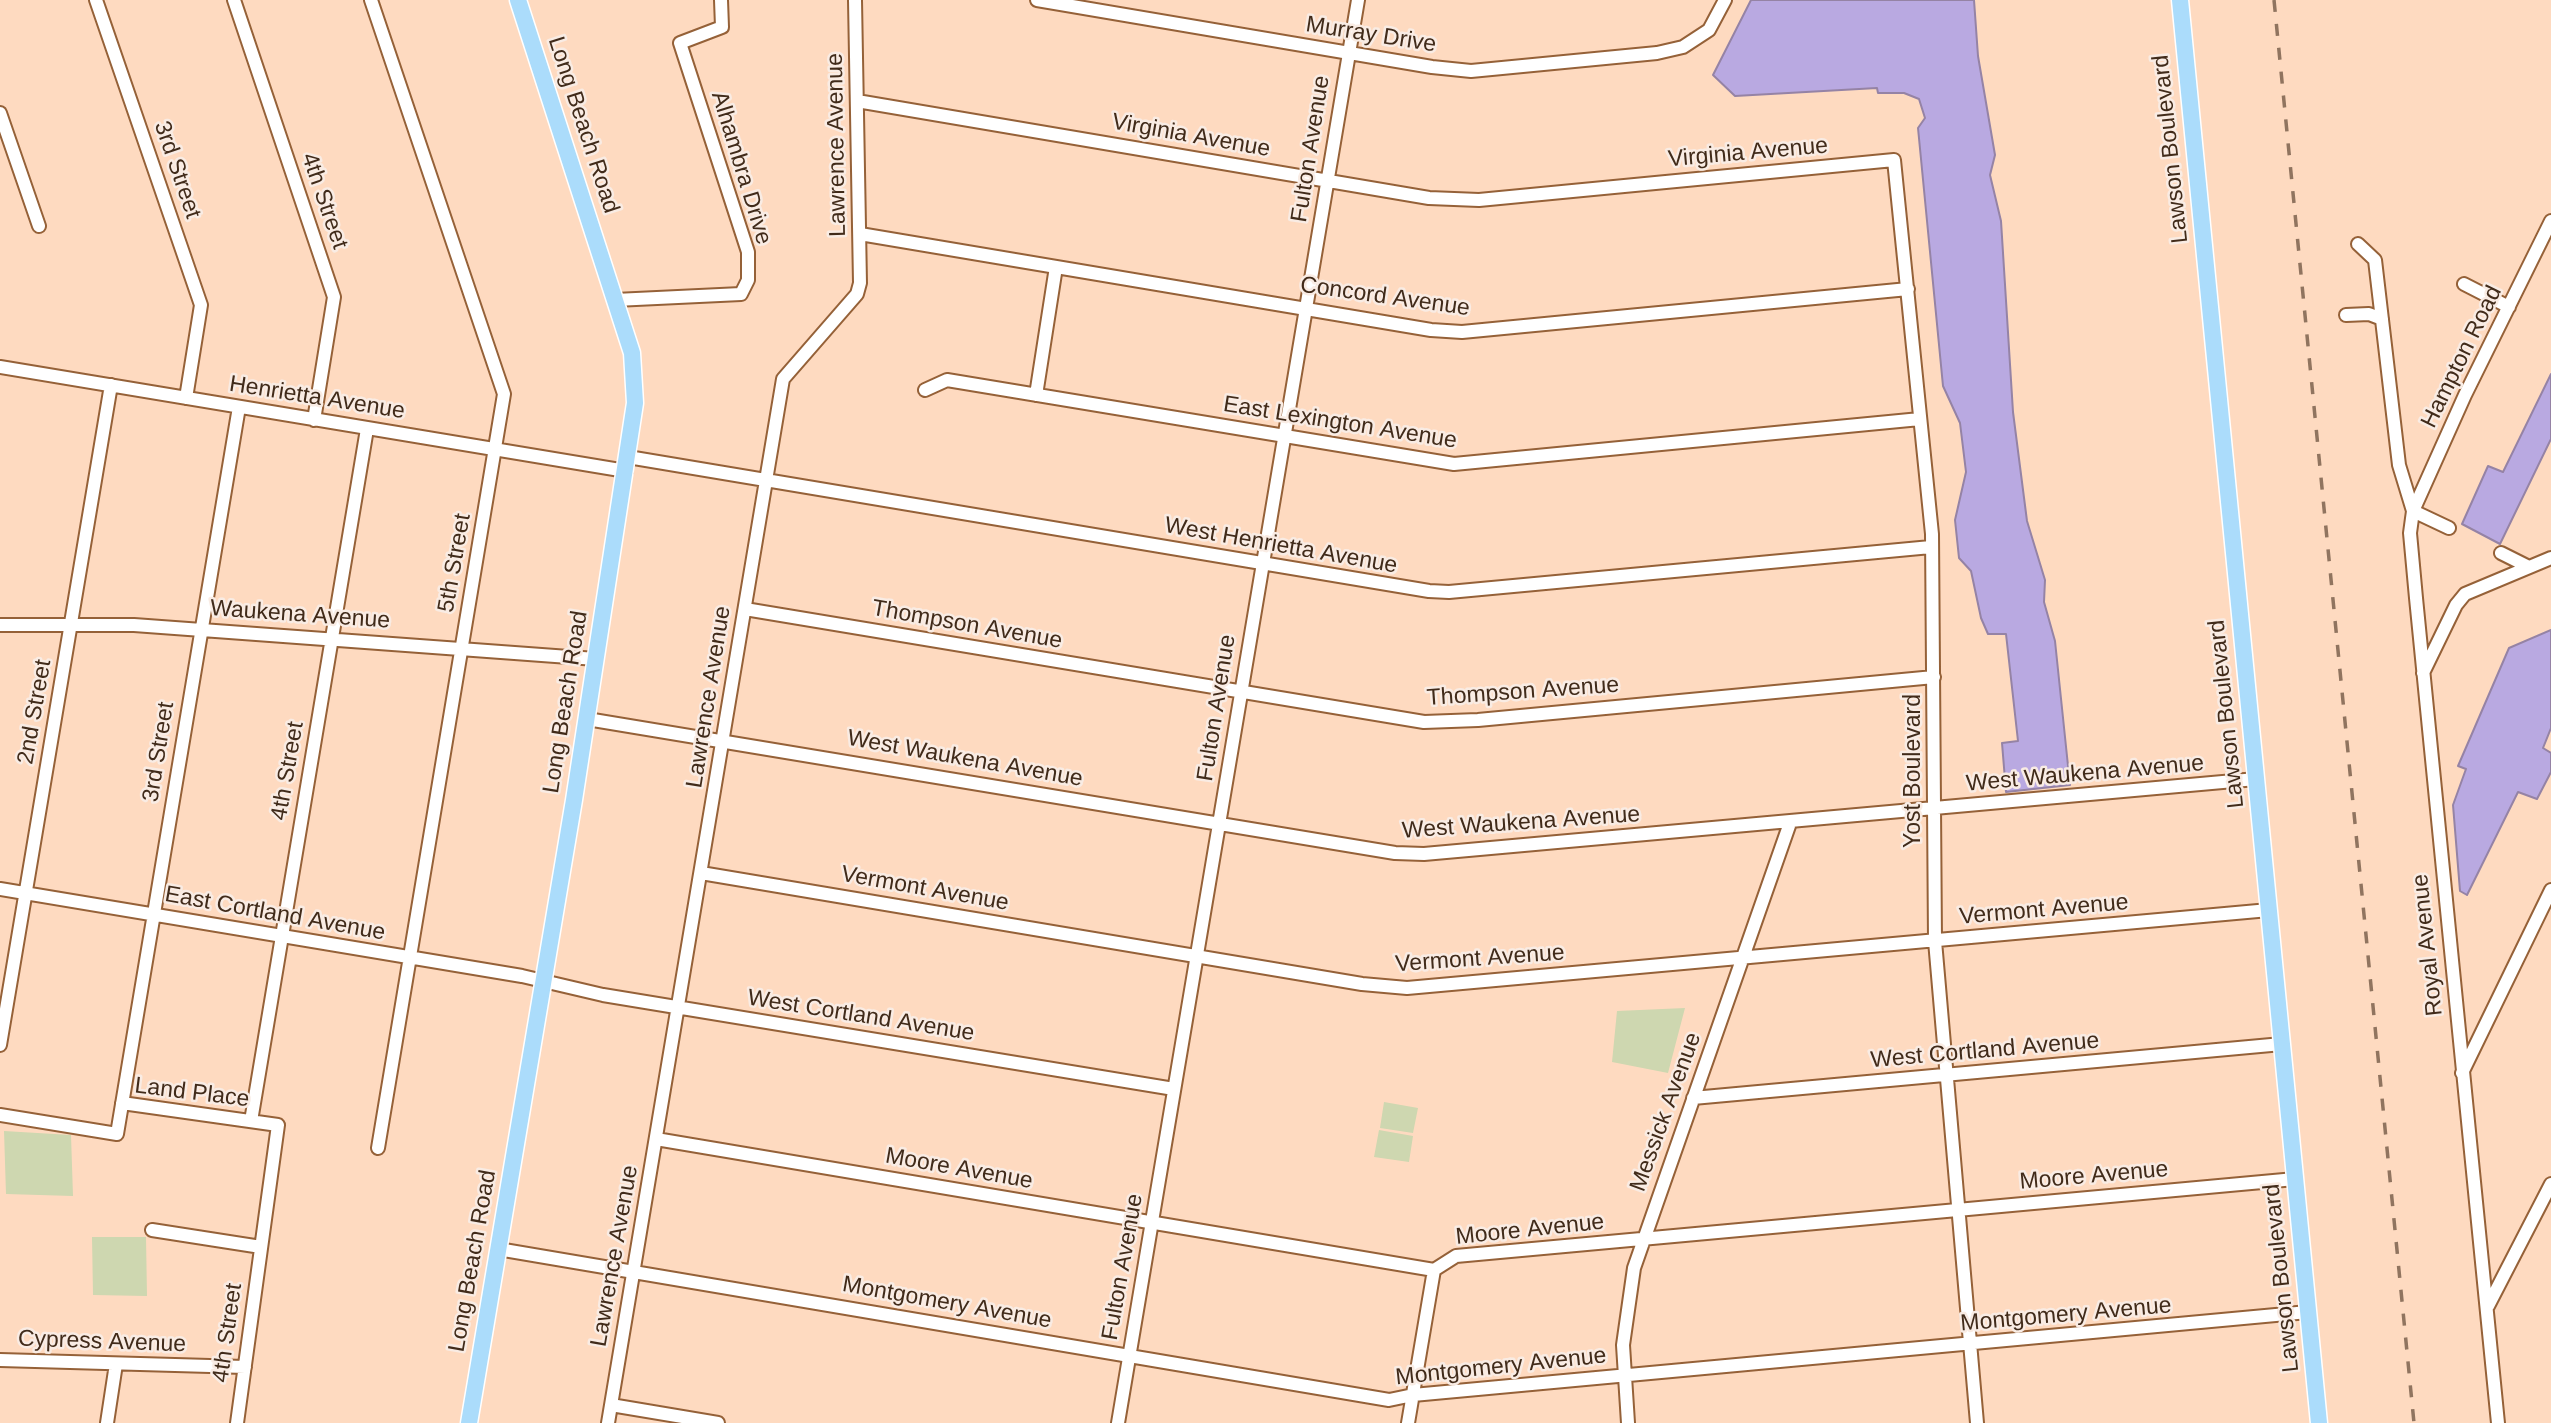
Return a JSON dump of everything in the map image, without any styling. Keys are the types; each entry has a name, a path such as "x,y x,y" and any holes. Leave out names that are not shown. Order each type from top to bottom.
{"main road":[{"name":"Long Beach Road","path":"469,1423 634,424 632,353 518,0"},
{"name":"Lawson Boulevard","path":"2180,0 2319,1423"}],"street":[{"name":"3rd Street","path":"96,0 201,305 186,398"},
{"name":"4th Street","path":"234,0 334,297 314,420"},
{"name":"5th Street","path":"371,0 504,394 378,1149"},
{"name":"Alhambra Drive","path":"615,300 741,294 748,280 748,251 680,43 722,27 721,0"},
{"name":"Lawrence Avenue","path":"608,1423 783,379 857,294 860,283 856,0"},
{"name":"Murray Drive","path":"1037,0 1471,71 1657,53 1683,47 1698,40 1715,22 1725,0"},
{"name":"Fulton Avenue","path":"1118,1423 1357,0"},
{"name":"Virginia Avenue","path":"857,101 1429,198 1479,200 1854,164"},
{"path":"0,113 39,226"},
{"name":"Yost Boulevard","path":"1854,164 1894,160 1908,289 1931,547 1935,941 1977,1423"},
{"name":"Hampton Road","path":"2413,511 2551,221"},
{"name":"Concord Avenue","path":"860,234 1431,330 1462,332 1908,289"},
{"name":"Royal Avenue","path":"2358,244 2375,260 2399,465 2413,511 2410,533 2423,673 2498,1423"},
{"path":"1036,395 1056,267"},
{"path":"2464,285 2509,307"},
{"path":"2346,315 2370,314 2382,319"},
{"name":"Henrietta Avenue","path":"0,367 495,450 627,464"},
{"name":"East Lexington Avenue","path":"925,390 947,380 1454,464 1920,419"},
{"name":"2nd Street","path":"0,1045 111,386"},
{"name":"3rd Street","path":"122,1103 239,407"},
{"name":"4th Street","path":"251,1121 367,429"},
{"name":"West Henrietta Avenue","path":"627,464 766,481 1396,587 1450,592 1931,547"},
{"path":"2413,511 2449,528"},
{"path":"2501,553 2529,567"},
{"path":"2423,673 2456,605 2465,594 2551,558"},
{"name":"Thompson Avenue","path":"745,609 1389,718 1440,723 1934,677"},
{"name":"Waukena Avenue","path":"0,625 201,630 596,659"},
{"name":"West Waukena Avenue","path":"587,719 1395,853 1424,854 1790,823 2256,779"},
{"name":"Messick Avenue","path":"1628,1423 1624,1376 1626,1307 1644,1238 1790,823"},
{"name":"Vermont Avenue","path":"701,873 1362,984 1407,988 2269,910"},
{"name":"East Cortland Avenue","path":"0,888 543,981"},
{"path":"2462,1073 2551,890"},
{"name":"West Cortland Avenue","path":"543,981 678,1007 1174,1088"},
{"name":"West Cortland Avenue","path":"1693,1098 2282,1044"},
{"name":"Land Place","path":"0,1115 117,1134 122,1103 278,1125"},
{"name":"4th Street","path":"237,1423 278,1125"},
{"name":"Moore Avenue","path":"656,1139 1434,1270 1456,1255 2295,1179"},
{"path":"2488,1306 2551,1184"},
{"path":"152,1230 261,1247"},
{"name":"Montgomery Avenue","path":"498,1249 1390,1400 1413,1395 2308,1312"},
{"path":"1408,1423 1434,1270"},
{"name":"Cypress Avenue","path":"0,1360 245,1367"},
{"path":"107,1423 116,1364"},
{"path":"611,1405 718,1423"}],"green space":[{"path":"1685,1008 1668,1073 1612,1062 1617,1011"},
{"path":"1384,1102 1418,1108 1413,1133 1380,1128"},
{"path":"1379,1130 1413,1136 1409,1162 1374,1157"},
{"path":"4,1131 71,1135 73,1196 6,1194"},
{"path":"92,1237 146,1237 147,1296 93,1295"}],"shaded area":[{"path":"1751,0 1974,0 1978,56 1995,155 1990,175 2001,221 2013,412 2027,521 2045,580 2044,602 2055,641 2070,785 2006,792 2002,743 2018,741 2006,634 1988,634 1981,618 1971,571 1959,558 1955,520 1966,472 1960,423 1943,386 1918,128 1925,118 1919,99 1904,93 1878,93 1877,88 1735,96 1713,75"},
{"path":"2551,374 2551,439 2500,544 2462,524 2488,466 2503,472"},
{"path":"2551,630 2551,728 2543,748 2551,753 2551,772 2537,799 2518,792 2467,895 2460,891 2453,805 2466,769 2458,766 2509,648"}],"railway":[{"path":"2274,0 2414,1423"}]}
